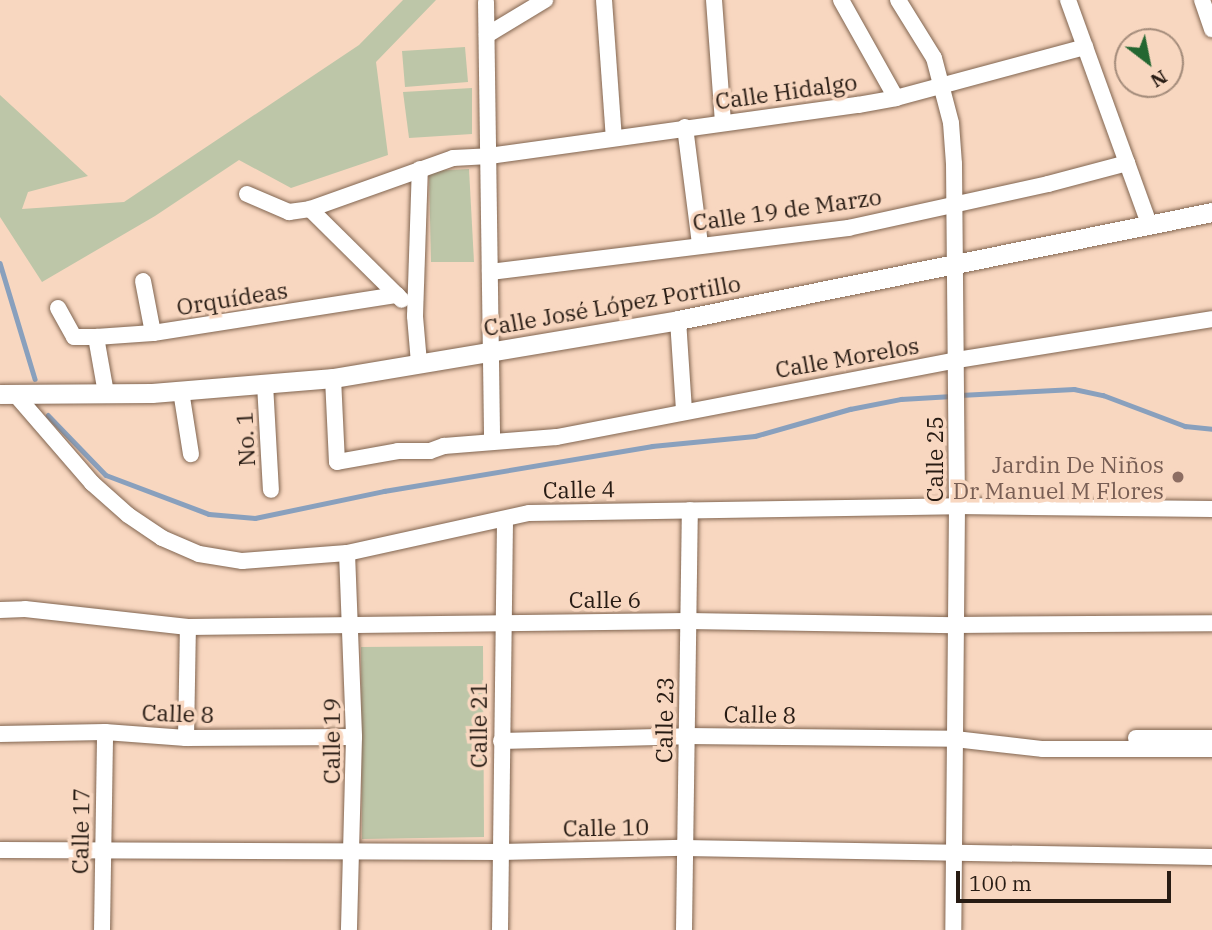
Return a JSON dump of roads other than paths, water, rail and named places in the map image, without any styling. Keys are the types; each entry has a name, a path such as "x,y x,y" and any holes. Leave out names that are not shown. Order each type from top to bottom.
{"street":[{"path":"487,35 545,0"},
{"path":"604,0 614,138"},
{"path":"714,0 723,123"},
{"path":"841,0 896,98"},
{"name":"Calle 25","path":"898,0 934,58 942,86 951,123 956,204 957,506 953,930"},
{"path":"1068,0 1149,224"},
{"path":"1202,0 1212,29"},
{"path":"486,2 492,441"},
{"name":"Calle Hidalgo","path":"310,209 453,158 489,156 896,98 1085,47"},
{"path":"685,127 700,244"},
{"name":"Calle 19 de Marzo","path":"490,272 700,244 848,228 1127,163"},
{"path":"419,363 415,316 420,169"},
{"path":"247,194 289,212 310,209 415,316"},
{"name":"Calle José López Portillo","path":"7,394 181,391 332,378 678,320 1212,212"},
{"path":"142,281 153,334"},
{"name":"Orquídeas","path":"58,308 74,337 96,337 153,334 397,295"},
{"name":"Calle Morelos","path":"332,378 337,462 398,451 418,452 444,446 557,437 684,410 957,368 1212,318"},
{"path":"678,320 684,410"},
{"path":"96,337 106,393"},
{"name":"No. 1","path":"265,384 271,490"},
{"path":"181,391 191,453"},
{"name":"Calle 4","path":"7,394 92,483 128,515 162,538 199,554 242,561 347,553 529,513 957,506 1212,509"},
{"name":"Calle 23","path":"684,930 690,510"},
{"name":"Calle 21","path":"500,930 505,519"},
{"name":"Calle 19","path":"347,553 352,624 354,737 349,930"},
{"name":"Calle 6","path":"0,610 25,610 188,627 688,621 956,625 1212,623"},
{"path":"187,738 188,627"},
{"name":"Calle 8","path":"0,734 105,732 187,738 354,737"},
{"name":"Calle 17","path":"102,930 105,732"},
{"name":"Calle 8","path":"501,741 687,736 955,740 1019,744 1043,749 1212,749"},
{"name":"Calle 8","path":"1019,744 1043,738 1212,738"},
{"name":"Calle 10","path":"0,850 501,852 684,848 953,855 1212,857"}],"waterway":[{"path":"0,263 35,379"},
{"path":"960,395 1074,389 1103,395 1185,426 1212,429"},
{"path":"48,415 106,475 209,514 255,518 384,491 652,446 755,436 850,409 901,399 952,396"}],"place":[{"name":"Jardin De Niños Dr Manuel M Flores","path":"1178,477"}]}
